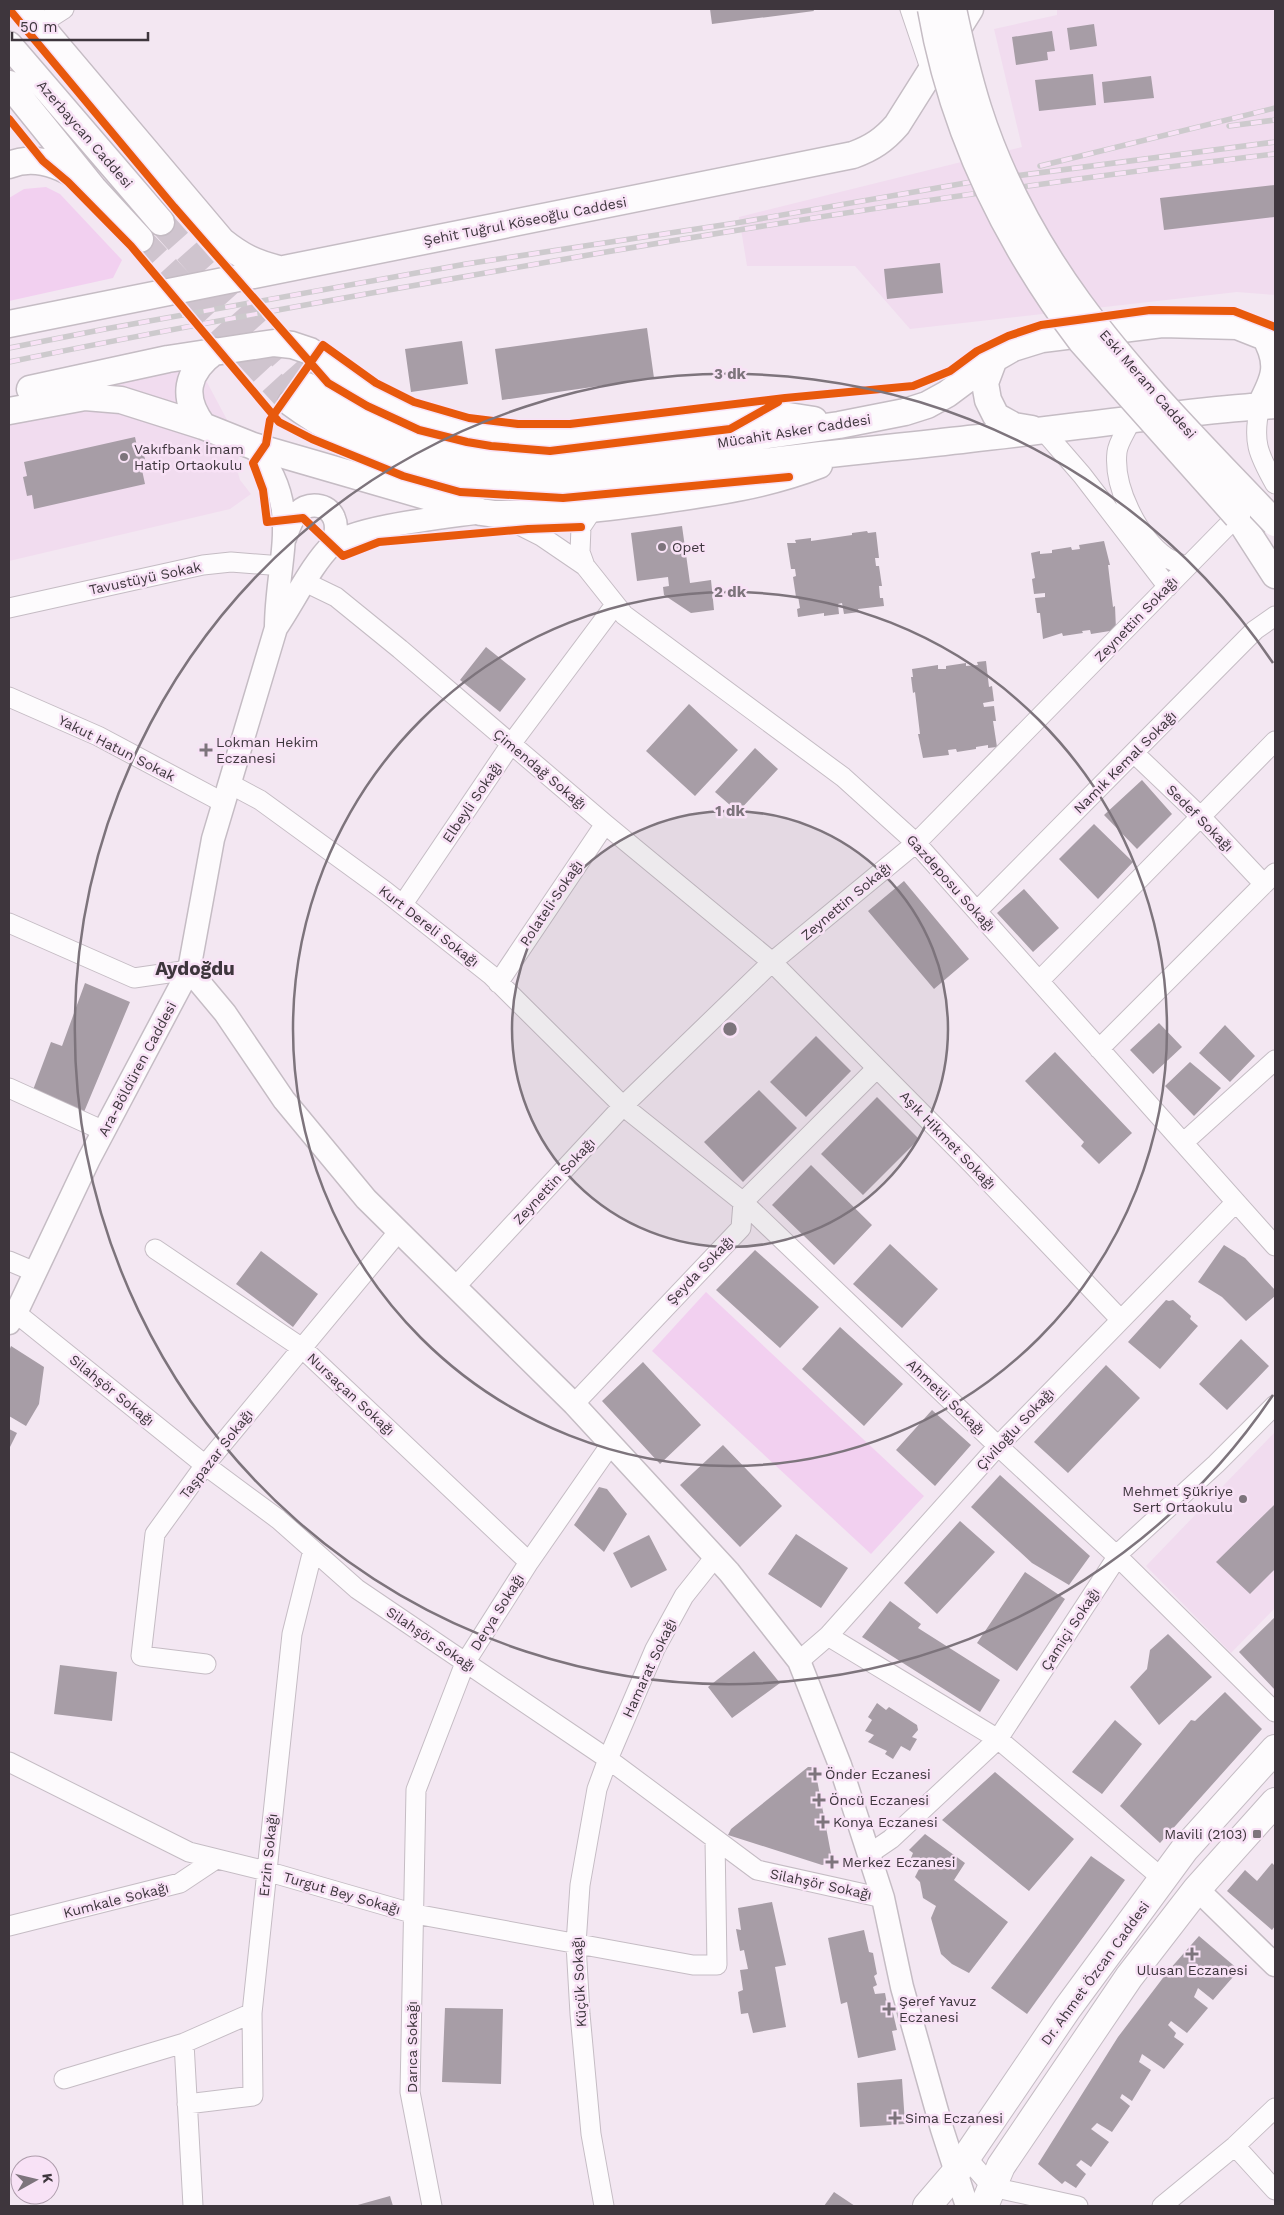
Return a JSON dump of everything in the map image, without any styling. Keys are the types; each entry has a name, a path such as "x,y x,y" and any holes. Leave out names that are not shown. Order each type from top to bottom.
{"main road":[{"name":"Eski Meram Caddesi","path":"931,9 944,70 966,138 991,195 1028,262 1061,314 1082,341 1237,516 1275,575"},
{"name":"Eski Meram Caddesi","path":"953,9 969,76 990,139 1013,193 1052,262 1079,303 1137,374 1275,523"},
{"name":"Şehit Tuğrul Köseoğlu Caddesi","path":"9,324 853,155 884,140 897,125 970,9"},
{"path":"33,17 222,241 255,263 282,270"},
{"name":"Azerbaycan Caddesi","path":"9,45 160,222"},
{"name":"Azerbaycan Caddesi","path":"9,84 93,188 140,239"},
{"path":"9,165 33,161 55,164 93,188"},
{"name":"Mücahit Asker Caddesi","path":"1268,406 859,450 596,483 550,486 502,485 437,471 371,449 329,430 299,394 341,409 401,438 442,450 504,462 569,463 839,425 905,412 927,405 947,394 1013,348 1042,339 1162,324 1237,326 1270,338"},
{"path":"1268,406 1269,389 1274,372 1274,352 1270,338"},
{"path":"9,393 168,359 274,343 298,346 310,351 378,396 404,409 454,426 488,433 527,437 576,436 754,414 782,415 839,425"},
{"path":"203,426 192,408 190,386 200,364 215,352"},
{"path":"994,360 985,383 988,400 996,416 1014,426 1043,430"},
{"path":"9,411 64,400 102,398 137,404 203,426 253,446 488,513 593,509 736,490 789,476 859,450"},
{"name":"Dr. Ahmet Özcan Caddesi","path":"927,2206 961,2164 1067,2009 1184,1850 1275,1749"},
{"path":"988,2196 1001,2166 1129,1977 1197,1889 1275,1802"}],"street":[{"path":"33,17 64,9"},
{"path":"910,9 931,72"},
{"path":"1268,406 1255,428 1260,458 1275,484"},
{"path":"1131,420 1117,451 1118,474 1126,507 1150,540 1166,557 1187,567"},
{"path":"1043,430 1082,475 1168,587"},
{"name":"Ara-Böldüren Caddesi","path":"253,446 271,469 276,481 285,538 276,608 276,628"},
{"path":"285,538 297,513 308,506 321,506 331,512 334,518 336,530 332,545"},
{"path":"586,566 580,552 581,527 593,509"},
{"path":"488,513 541,536 586,566"},
{"name":"Ara-Böldüren Caddesi","path":"12,1318 104,1131 189,970 213,839 276,628 305,582 332,545 344,538 370,530 488,513"},
{"name":"Zeynettin Sokağı","path":"456,1286 623,1106 772,962 916,843 1237,516"},
{"name":"Tavustüyü Sokak","path":"9,608 203,565 231,562 282,566"},
{"name":"Gazdeposu Sokağı","path":"586,566 624,615 843,777 916,843 1275,1246"},
{"name":"Çimendağ Sokağı","path":"305,582 336,598 604,824 772,962"},
{"name":"Elbeyli Sokağı","path":"403,904 511,744 615,605"},
{"name":"Namık Kemal Sokağı","path":"977,911 1255,630 1275,616"},
{"name":"Yakut Hatun Sokak","path":"9,697 227,793"},
{"path":"1039,981 1275,742"},
{"name":"Sedef Sokağı","path":"1134,753 1270,879"},
{"name":"Kurt Dereli Sokağı","path":"227,793 260,800 403,904 498,982 609,1091"},
{"name":"Polateli Sokağı","path":"498,982 604,824"},
{"path":"1099,1049 1270,879"},
{"path":"9,922 134,978 189,970 224,1012 284,1100 366,1199 574,1404 715,1557 799,1661 840,1765 869,1854 883,1898 902,1987 942,2129 961,2164 988,2196 1078,2206"},
{"name":"Aşık Hikmet Sokağı","path":"772,962 1121,1320"},
{"path":"1183,1143 1275,1060"},
{"path":"743,1202 877,1068"},
{"path":"9,1088 104,1131"},
{"name":"Ahmetli Sokağı","path":"609,1091 623,1106 743,1202 998,1446 1118,1557 1275,1712"},
{"name":"Şeyda Sokağı","path":"574,1404 741,1228 743,1202"},
{"name":"Çiviloğlu Sokağı","path":"799,1661 828,1636 998,1446 1236,1202"},
{"name":"Taşpazar Sokağı","path":"206,1664 141,1656 155,1534 205,1465 399,1231"},
{"name":"Nursaçan Sokağı","path":"155,1249 302,1348 529,1562"},
{"path":"9,1261 36,1272"},
{"name":"Silahşör Sokağı","path":"12,1318 278,1519 357,1589 608,1759 757,1870 883,1898"},
{"name":"Çamiçi Sokağı","path":"869,1854 891,1839 998,1739 1121,1551 1216,1464 1275,1405"},
{"name":"Derya Sokağı","path":"413,1886 416,1790 465,1663 529,1562 611,1444"},
{"name":"Erzin Sokağı","path":"187,2104 253,2096 252,2013 292,1634 313,1550"},
{"name":"Hamarat Sokağı","path":"608,1759 655,1649 684,1596 715,1557"},
{"path":"828,1636 998,1739 1162,1879"},
{"name":"Küçük Sokağı","path":"604,2206 591,2134 576,1944 580,1885 597,1789 608,1759"},
{"name":"Turgut Bey Sokağı","path":"9,1762 190,1852 266,1871 414,1914 693,1965 717,1965 715,1839"},
{"name":"Kumkale Sokağı","path":"9,1926 180,1883 216,1858"},
{"name":"Darıca Sokağı","path":"413,1886 410,2092 432,2206"},
{"path":"1197,1889 1275,1965"},
{"path":"64,2078 184,2043 252,2013"},
{"path":"184,2043 193,2206"},
{"path":"1162,2206 1235,2146 1275,2108"},
{"path":"1235,2146 1275,2190"},
{"path":"961,2164 967,2206"}],"shaded area":[{"path":"1057,9 1275,9 1275,295 1237,292 910,329 855,266 747,266 739,217 1022,147 994,29 1057,15"},
{"path":"46,187 60,194 122,260 113,278 9,301 9,198 24,189"},
{"name":"Vakıfbank İmam Hatip Ortaokulu","path":"175,363 201,371 242,448 236,466 240,480 251,494 230,509 9,561 9,402"},
{"path":"706,1292 924,1496 871,1554 652,1351"},
{"name":"Mehmet Şükriye Sert Ortaokulu","path":"1275,1432 1275,1608 1231,1653 1146,1566"}],"building":[{"path":"710,9 813,9 814,11 712,24"},
{"path":"1094,24 1097,46 1070,50 1067,28"},
{"path":"1052,31 1055,51 1047,52 1048,60 1016,65 1012,37"},
{"path":"1093,74 1096,105 1039,111 1035,80"},
{"path":"1151,76 1154,98 1104,103 1102,82"},
{"path":"1275,185 1275,217 1164,230 1160,198"},
{"path":"940,263 943,293 887,299 884,269"},
{"path":"647,328 654,378 502,400 495,349"},
{"path":"462,341 468,384 411,392 405,349"},
{"path":"135,437 138,451 143,450 147,469 142,470 145,484 34,509 32,495 27,496 23,477 27,476 24,462"},
{"path":"682,526 690,583 711,580 714,610 691,613 664,595 663,587 669,586 668,577 637,581 631,533"},
{"path":"867,531 868,533 876,532 879,558 875,558 876,566 879,566 882,586 879,586 880,598 883,598 884,606 858,609 859,612 844,614 842,603 838,604 839,614 824,616 824,613 798,617 797,609 800,608 793,577 796,576 795,569 791,569 787,543 796,543 795,540 811,538 811,541"},
{"path":"1104,541 1110,565 1108,565 1113,607 1115,606 1116,630 1091,634 1090,630 1063,636 1062,633 1043,639 1040,613 1037,613 1035,598 1045,597 1045,593 1034,594 1032,579 1035,578 1031,553 1040,551 1040,554 1052,553 1052,550 1071,547 1072,550 1080,549 1079,545"},
{"path":"486,647 526,679 500,712 460,680"},
{"path":"986,661 989,687 992,686 994,701 983,703 984,707 994,706 996,721 993,721 997,747 988,748 988,745 957,752 956,749 948,750 949,755 923,758 918,734 920,734 915,692 913,693 911,677 913,677 912,669 938,665 938,669 946,669 946,666 966,663 966,666 978,665 977,662"},
{"path":"689,704 738,750 695,796 646,751"},
{"path":"755,748 778,769 738,812 715,792"},
{"path":"1142,780 1172,814 1137,849 1104,815"},
{"path":"1094,824 1133,862 1098,899 1059,859"},
{"path":"904,881 969,959 934,989 868,911"},
{"path":"1024,889 1059,928 1033,952 997,913"},
{"path":"85,983 130,1002 84,1112 33,1090 51,1042 62,1046"},
{"path":"1159,1023 1182,1047 1153,1074 1130,1050"},
{"path":"1225,1025 1255,1056 1230,1082 1199,1053"},
{"path":"816,1036 851,1071 806,1117 770,1082"},
{"path":"1055,1052 1132,1133 1099,1164 1081,1146 1084,1142 1025,1081"},
{"path":"1190,1062 1221,1088 1194,1116 1165,1086"},
{"path":"759,1090 797,1128 743,1182 704,1142"},
{"path":"877,1097 919,1139 863,1195 821,1154"},
{"path":"811,1165 872,1225 834,1265 772,1205"},
{"path":"890,1244 938,1289 902,1328 853,1284"},
{"path":"1224,1245 1245,1258 1275,1290 1275,1296 1246,1321 1222,1297 1198,1282"},
{"path":"755,1250 819,1307 780,1348 716,1290"},
{"path":"261,1251 318,1294 293,1327 236,1284"},
{"path":"1166,1300 1173,1300 1191,1316 1190,1319 1198,1326 1160,1369 1128,1342"},
{"path":"840,1327 903,1384 864,1426 802,1369"},
{"path":"1241,1339 1269,1366 1227,1410 1199,1384"},
{"path":"11,1346 44,1367 39,1404 26,1426 9,1416 9,1351"},
{"path":"643,1362 701,1425 660,1464 602,1401"},
{"path":"1106,1365 1140,1398 1068,1473 1034,1442"},
{"path":"932,1410 971,1445 935,1486 896,1450"},
{"path":"9,1429 17,1433 9,1449"},
{"path":"723,1445 782,1506 740,1547 680,1485"},
{"path":"1000,1475 1090,1556 1069,1585 1032,1563 971,1507"},
{"path":"599,1487 607,1489 627,1514 604,1552 574,1525"},
{"path":"1275,1504 1275,1569 1250,1594 1216,1562"},
{"path":"960,1521 995,1552 937,1614 904,1583"},
{"path":"796,1534 848,1568 821,1608 768,1574"},
{"path":"649,1535 667,1570 631,1588 613,1553"},
{"path":"1025,1572 1065,1599 1017,1671 977,1643"},
{"path":"890,1601 921,1624 918,1628 1000,1680 980,1712 862,1637"},
{"path":"1275,1617 1275,1690 1239,1652"},
{"path":"1168,1634 1212,1677 1159,1725 1130,1687 1147,1669 1150,1650"},
{"path":"754,1651 780,1683 732,1718 708,1687"},
{"path":"60,1665 117,1672 112,1721 54,1714"},
{"path":"1225,1692 1262,1729 1160,1843 1120,1806 1191,1720 1195,1721"},
{"path":"877,1703 886,1710 889,1707 917,1725 918,1730 912,1737 917,1739 910,1751 901,1746 893,1759 885,1754 887,1751 868,1742 874,1735 865,1731 872,1720 868,1717"},
{"path":"1115,1720 1142,1744 1102,1794 1072,1772"},
{"path":"808,1767 815,1769 832,1859 829,1864 822,1865 728,1835 731,1829"},
{"path":"995,1772 1074,1839 1029,1891 942,1820"},
{"path":"925,1834 965,1863 954,1880 1008,1922 969,1973 952,1964 941,1954 931,1918 936,1906 923,1898 920,1882 915,1877 919,1869 909,1863 913,1853 909,1850"},
{"path":"1091,1856 1125,1880 1027,2014 991,1988"},
{"path":"1272,1863 1275,1866 1275,1926 1272,1930 1227,1891 1245,1870 1257,1881"},
{"path":"772,1902 786,1965 775,1967 786,2027 753,2033 748,2013 741,2014 738,1992 743,1990 740,1970 748,1969 744,1950 740,1951 736,1929 741,1930 738,1908"},
{"path":"864,1930 869,1952 873,1953 877,1974 874,1976 877,1985 873,1987 875,1994 885,1993 888,2009 892,2009 897,2030 892,2031 896,2050 858,2058 847,2002 841,2004 828,1938"},
{"path":"1199,1936 1239,1970 1213,2000 1198,1988 1194,1997 1208,2008 1187,2033 1171,2021 1168,2025 1176,2033 1174,2037 1184,2044 1164,2069 1142,2054 1139,2062 1151,2070 1132,2101 1122,2094 1120,2098 1130,2106 1112,2132 1097,2123 1091,2129 1109,2142 1091,2167 1081,2160 1076,2165 1086,2174 1076,2188 1065,2181 1062,2184 1038,2164 1118,2037 1169,1970"},
{"path":"445,2008 503,2009 501,2084 442,2082"},
{"path":"902,2079 905,2124 860,2127 857,2083"},
{"path":"834,2192 855,2206 824,2206"},
{"path":"390,2196 393,2206 354,2206"}],"tunnel":[{"path":"161,222 307,386"},
{"path":"140,239 291,403"}],"railway":[{"path":"1040,166 1275,108"},
{"path":"1229,126 1275,120"},
{"path":"9,348 466,264 736,223 977,181 1275,142"},
{"path":"9,362 310,304 686,239 882,207 1275,154"}],"cycle path":[{"path":"9,9 174,207 328,383 367,406 419,430 467,442 550,451 730,429 778,402"},
{"path":"9,119 43,161 68,182 131,246 279,422 312,439 403,476 460,492 563,498 789,477"},
{"path":"581,527 528,529 379,542 343,556 303,518 267,522 263,490 253,463 266,444 270,420 323,345 376,383 414,402 469,418 518,424 570,424 785,398 913,386 950,371 977,351 1008,336 1041,325 1150,310 1234,311 1275,327"}],"place":[{"name":"Vakıfbank İmam Hatip Ortaokulu","path":"124,457"},
{"name":"Opet","path":"662,547"},
{"name":"Lokman Hekim Eczanesi","path":"206,750"},
{"name":"Mehmet Şükriye Sert Ortaokulu","path":"1243,1499"},
{"name":"Önder Eczanesi","path":"815,1774"},
{"name":"Öncü Eczanesi","path":"819,1800"},
{"name":"Konya Eczanesi","path":"823,1822"},
{"name":"Mavili (2103)","path":"1257,1834"},
{"name":"Merkez Eczanesi","path":"832,1862"},
{"name":"Ulusan Eczanesi","path":"1192,1954"},
{"name":"Şeref Yavuz Eczanesi","path":"889,2009"},
{"name":"Sima Eczanesi","path":"895,2118"}],"district":[{"name":"Aydoğdu","path":"195,968"}]}
